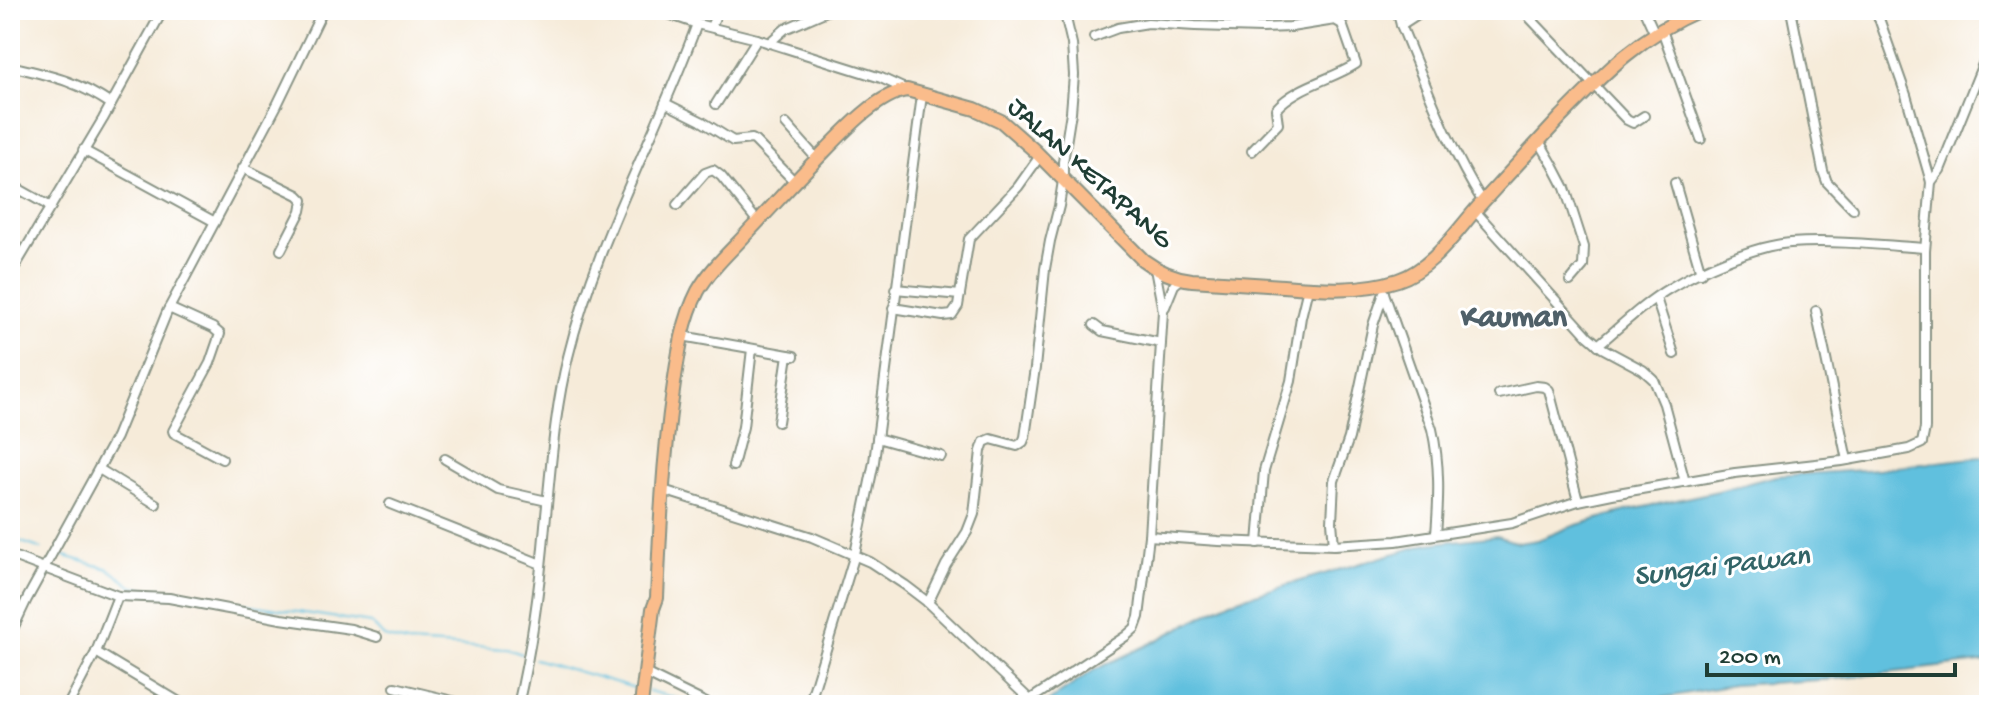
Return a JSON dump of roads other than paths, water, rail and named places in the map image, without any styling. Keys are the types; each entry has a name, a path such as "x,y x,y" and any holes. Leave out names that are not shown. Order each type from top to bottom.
{"main road":[{"name":"JALAN KETAPANG","path":"907,90 988,114 1012,129 1131,250 1155,269 1181,279 1308,288 1384,289 1427,264 1539,141 1627,53 1700,10"},
{"path":"641,705 655,604 667,432 682,336 691,306 718,264 817,159 868,112 894,93 907,90"}],"street":[{"path":"10,275 163,10"},
{"path":"10,635 99,469 121,425 169,308 323,10"},
{"path":"657,10 881,78 907,90"},
{"path":"711,27 718,10"},
{"path":"769,43 785,29 829,10"},
{"path":"928,603 974,514 984,442 991,439 1017,446 1023,442 1035,368 1045,269 1063,181 1071,112 1074,75 1072,44 1064,10"},
{"path":"1327,10 1330,21"},
{"path":"1397,10 1479,206 1566,312 1598,345 1643,370 1654,380 1664,404 1685,482"},
{"path":"1401,25 1424,10"},
{"path":"1644,10 1658,32 1701,139"},
{"path":"1791,10 1823,171 1827,182 1853,209"},
{"path":"1149,536 1334,545 1396,541 1512,523 1578,501 1740,472 1847,460 1918,446 1924,439 1925,248 1931,182 1906,95 1876,10"},
{"path":"1530,18 1630,122 1644,116"},
{"path":"1094,37 1118,28 1148,23 1262,28 1338,22 1344,27 1356,64 1281,103 1276,109 1278,124 1252,151"},
{"path":"518,705 527,668 560,396 579,319 599,259 697,24"},
{"path":"716,104 757,39"},
{"path":"1931,182 1940,170 1989,49"},
{"path":"10,66 74,82 111,104"},
{"path":"809,705 855,554 868,496 922,95"},
{"path":"665,103 733,141 752,139 795,182"},
{"path":"786,124 817,159"},
{"path":"1539,141 1565,188 1584,247 1583,266 1570,281"},
{"path":"83,150 215,222"},
{"path":"893,308 948,316 955,312 969,239 1018,187 1040,156"},
{"path":"243,168 303,200 301,211 281,250"},
{"path":"677,205 705,173 713,170 758,222"},
{"path":"1675,183 1701,273"},
{"path":"10,184 51,207"},
{"path":"1598,345 1671,287 1742,255 1772,246 1857,243 1925,248"},
{"path":"663,490 812,537 855,554 887,572 928,603 1025,702 1135,628 1139,617 1149,536 1163,311 1155,269"},
{"path":"1163,311 1174,285 1181,279"},
{"path":"1258,543 1264,471 1291,381 1308,288"},
{"path":"895,289 960,295"},
{"path":"1384,289 1436,445 1439,494 1436,534"},
{"path":"1334,545 1334,481 1352,424 1373,325 1384,289"},
{"path":"1656,298 1674,354"},
{"path":"169,308 220,334 210,363 173,431 222,459"},
{"path":"1816,311 1847,460"},
{"path":"1094,325 1102,331 1161,343"},
{"path":"682,336 791,355 778,422"},
{"path":"733,466 743,427 752,349"},
{"path":"1499,394 1536,386 1549,390 1578,501"},
{"path":"877,438 941,456"},
{"path":"445,459 498,490 547,501"},
{"path":"99,469 156,504"},
{"path":"390,504 541,564"},
{"path":"10,555 46,565 118,596 169,598 351,629 377,637"},
{"path":"68,705 96,652 118,596"},
{"path":"96,652 184,705"},
{"path":"645,673 710,705"},
{"path":"395,687 469,705"}],"water":[{"name":"Sungai Pawan","path":"1989,456 1989,661 1835,679 1733,685 1623,705 1043,705 1094,670 1231,601 1427,544 1497,536 1518,543 1538,540 1626,511 1776,476 1878,469"}],"waterway":[{"path":"10,538 42,549"},
{"path":"58,554 109,569 133,587 371,623 384,637 407,643 507,649 522,654"},
{"path":"535,659 635,688"},
{"path":"649,691 697,704"}],"district":[{"name":"Kauman","path":"1514,319"}]}
